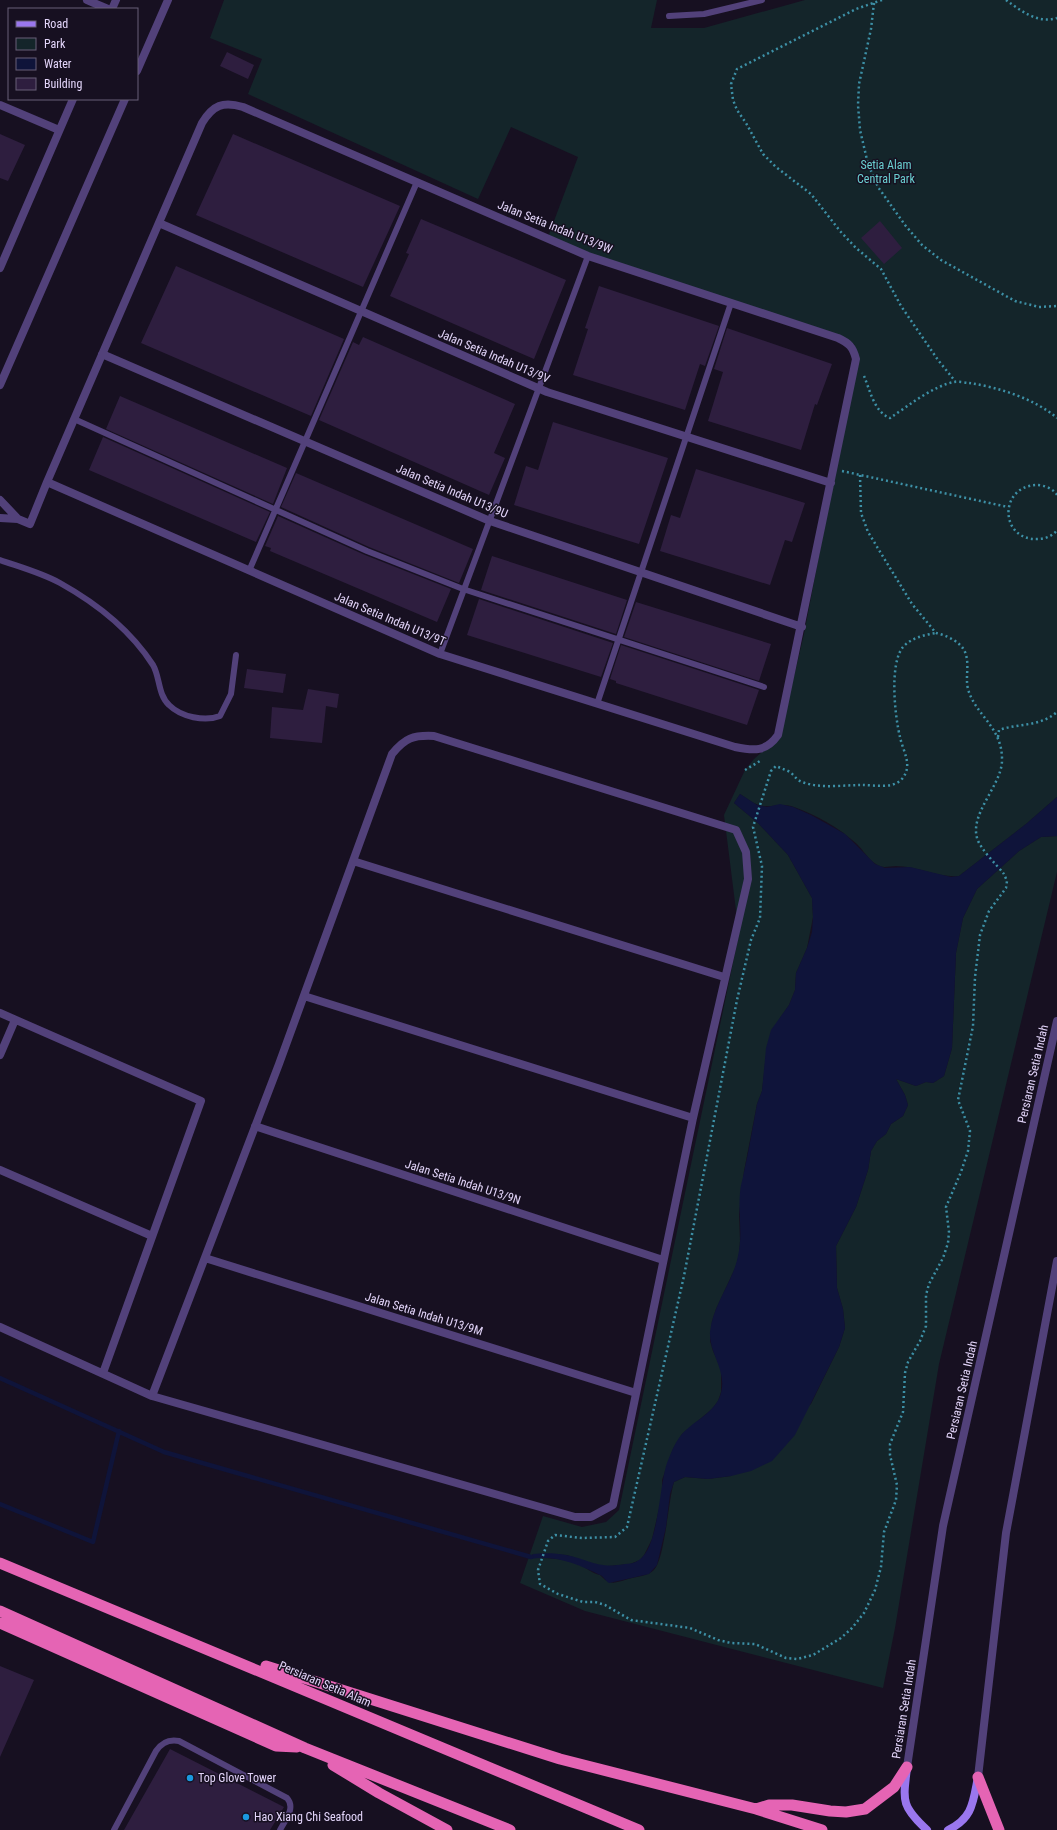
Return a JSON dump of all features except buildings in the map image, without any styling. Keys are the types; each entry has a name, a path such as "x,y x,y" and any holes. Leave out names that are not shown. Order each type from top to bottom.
{"highway":[{"name":"Persiaran Setia Alam","path":"0,1563 639,1830"},
{"path":"0,1611 305,1748 510,1830"},
{"path":"0,1623 276,1746 305,1748 379,1793 447,1830"},
{"path":"201,1646 560,1759 756,1809 822,1830"},
{"path":"756,1809 769,1805 792,1805 846,1812 866,1808 894,1788 907,1767"},
{"path":"978,1777 999,1830"}],"main road":[{"path":"907,1767 904,1796 906,1807 914,1818 927,1830"},
{"path":"948,1830 957,1826 967,1817 973,1806 978,1777"}],"street":[{"path":"87,0 106,8"},
{"path":"138,69 168,0"},
{"path":"0,268 3,255 73,100"},
{"path":"0,385 125,100"},
{"name":"Jalan Setia Indah U13/9W","path":"18,519 30,524 202,123 210,111 218,106 227,104 243,107 588,256 838,338 848,343 854,349 856,359"},
{"path":"0,105 60,130"},
{"name":"Jalan Setia Indah U13/9V","path":"159,222 539,389 831,483"},
{"name":"Jalan Setia Indah U13/9U","path":"102,354 490,521 802,627"},
{"name":"Jalan Setia Indah U13/9T","path":"47,482 440,654 735,747 750,750 763,748 772,744 778,735 802,627 856,359"},
{"path":"0,500 18,519"},
{"path":"0,518 18,519"},
{"path":"0,1326 152,1396 575,1517 591,1518 613,1505 693,1118 724,977 748,879 746,852 736,830 434,736 418,736 402,742 392,754 304,996 152,1396"},
{"path":"353,861 724,977"},
{"path":"304,996 693,1118"},
{"path":"0,1013 201,1101 103,1373"},
{"path":"0,1054 15,1020"},
{"name":"Persiaran Setia Indah","path":"907,1767 943,1526 1057,1021"},
{"name":"Jalan Setia Indah U13/9N","path":"255,1126 663,1260"},
{"path":"0,1170 152,1236"},
{"name":"Jalan Setia Indah U13/9M","path":"205,1258 636,1393"},
{"path":"978,1777 1006,1534 1057,1261"}],"lane":[{"path":"669,16 704,14 762,0"},
{"path":"249,571 417,182"},
{"path":"440,654 588,256"},
{"path":"597,704 732,303"},
{"path":"74,419 276,510 463,590 764,687"},
{"path":"0,560 59,582 92,603 124,630 154,666 168,705 180,712 197,718 211,719 220,716 230,694 236,655"},
{"path":"114,1830 156,1750 166,1741 173,1740 179,1741 287,1798 290,1801 291,1809 280,1830"}],"path":[{"path":"882,0 856,10 737,69 732,84 733,100 737,110 746,122 763,154 776,167 811,194 845,237 881,269 901,306 955,382"},
{"path":"1006,0 1034,18 1050,21 1057,18"},
{"path":"874,3 871,30 859,84 858,104 860,130 868,164 878,187 909,230 922,245 940,260 1015,301 1039,307 1057,306"},
{"path":"861,381 863,374 876,406 884,416 890,418 934,390 955,382 982,385 1010,393 1049,411 1057,418"},
{"path":"834,469 1008,507"},
{"path":"842,478 843,471"},
{"path":"860,475 861,513 868,532 912,604 936,634"},
{"path":"1057,495 1055,492 1042,485 1027,486 1015,494 1008,507 1009,521 1017,533 1029,540 1044,539 1057,530"},
{"path":"998,738 990,723 972,700 968,688 968,662 965,651 945,635 936,634 913,639 902,648 898,660 894,682 896,715 901,744 907,758 907,770 900,781 886,786 813,785 800,782 788,771 776,766 771,771 752,827 762,866 760,918 751,940 737,1000 684,1276 627,1527 615,1537 582,1538 555,1535 548,1541 538,1570 540,1584 558,1594 583,1602 595,1602 631,1620 690,1628 718,1640 731,1643 755,1644 786,1658 797,1659 813,1655 841,1638 852,1628 864,1613 875,1590 881,1567 884,1532 896,1500 897,1485 890,1455 890,1444 903,1412 905,1373 908,1362 920,1341 926,1326 926,1295 929,1284 943,1258 948,1243 949,1232 946,1206 961,1172 968,1151 970,1131 958,1100 973,1026 975,977 980,934 989,911 1006,888 1004,874 977,838 976,827 981,812 998,777 1002,762 998,738 999,730 1040,722 1051,717 1057,712"},
{"path":"745,770 765,759"}],"green space":[{"name":"Setia Alam Central Park","path":"224,0 657,0 651,28 704,28 805,0 1057,0 1057,797 1026,824 959,876 951,876 912,868 879,866 873,862 850,838 819,818 803,810 790,806 763,806 740,794 734,803 758,823 788,855 812,898 813,917 807,948 796,973 795,990 789,1005 780,1018 765,1064 762,1091 757,1104 744,1171 739,1214 739,1254 736,1266 712,1321 710,1341 721,1368 721,1392 718,1401 712,1409 682,1434 673,1449 662,1480 662,1496 652,1539 640,1560 630,1564 597,1566 567,1555 533,1554 530,1558 554,1559 572,1562 581,1565 613,1583 649,1574 658,1564 661,1554 674,1482 685,1477 708,1479 731,1476 811,1404 839,1347 845,1328 843,1309 837,1288 836,1246 856,1207 868,1170 871,1151 877,1141 886,1134 891,1124 903,1116 908,1105 905,1095 896,1079 916,1086 926,1082 933,1083 944,1076 952,1048 956,953 963,918 977,889 1019,851 1041,837 1057,836 1057,872 939,1364 895,1628 883,1688 585,1611 520,1583 543,1516 582,1527 606,1522 619,1510 739,934 724,815 745,770 754,759 780,736 804,634 859,358 854,344 838,336 592,254 548,237 578,157 511,127 478,199 248,94 262,59 210,38"}],"water":[{"path":"740,794 757,805 767,807 780,804 793,807 811,815 845,834 875,864 885,868 910,867 951,877 959,876 1026,824 1057,797 1057,836 1041,837 1019,851 977,889 963,918 956,953 952,1048 944,1076 933,1083 926,1082 916,1086 896,1079 905,1095 908,1105 903,1116 891,1124 886,1134 877,1141 871,1151 868,1170 856,1207 836,1246 837,1288 843,1309 845,1328 839,1347 795,1435 772,1461 751,1471 731,1476 708,1479 685,1477 674,1482 670,1494 666,1527 657,1565 649,1574 609,1583 604,1577 566,1561 549,1558 530,1559 533,1554 550,1553 575,1557 601,1565 630,1564 639,1560 646,1553 655,1530 664,1473 673,1448 682,1434 710,1411 718,1400 721,1393 722,1377 712,1348 710,1332 715,1312 732,1275 738,1256 740,1240 740,1190 757,1104 762,1091 766,1048 771,1030 789,1005 795,990 796,973 812,932 812,898 788,855 758,823 734,803"}],"waterway":[{"path":"0,1378 164,1452 531,1557"},
{"path":"0,1504 93,1542 119,1431"}],"place":[{"name":"Top Glove Tower","path":"190,1778"},
{"name":"Hao Xiang Chi Seafood","path":"246,1817"}]}
